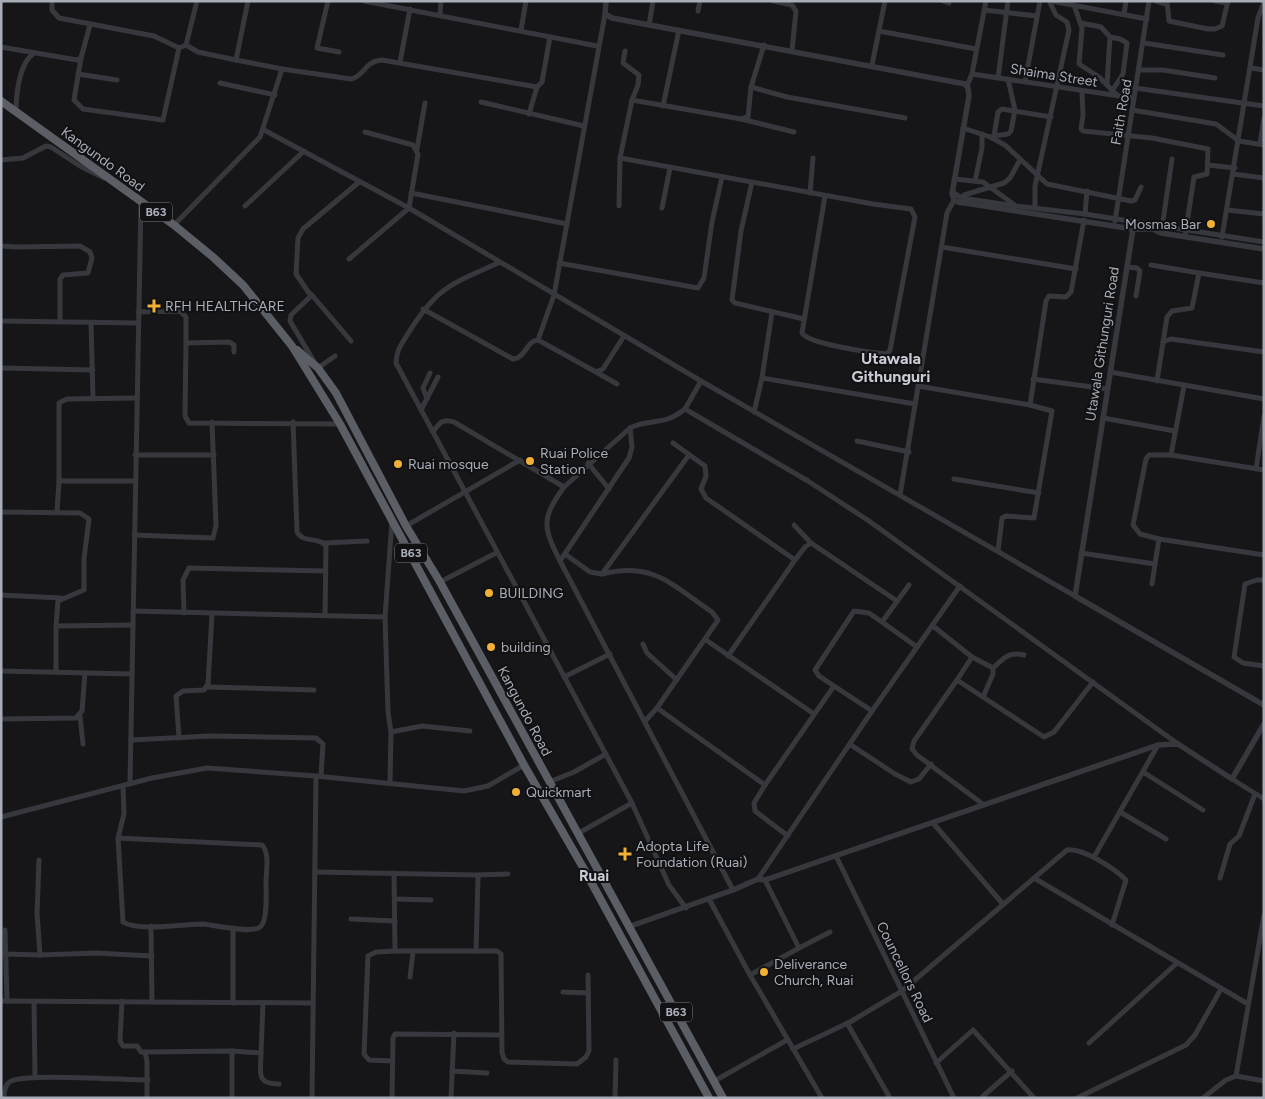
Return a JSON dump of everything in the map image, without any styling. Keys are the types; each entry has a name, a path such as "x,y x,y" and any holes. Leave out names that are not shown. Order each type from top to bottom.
{"highway":[{"name":"Kangundo Road","path":"2,102 174,225 242,284 292,346 340,424 524,765 709,1098"},
{"name":"Kangundo Road","path":"292,346 318,368 336,393 406,526 440,582 723,1098"},
{"path":"325,400 330,394 336,393"},
{"path":"536,786 549,781"}],"street":[{"path":"52,1 52,10 60,18 154,36 179,48 186,45"},
{"path":"186,45 197,1"},
{"path":"236,60 248,1"},
{"path":"328,1 317,48 339,52"},
{"path":"364,1 440,14 597,46"},
{"path":"440,14 441,1"},
{"path":"521,30 526,1"},
{"path":"538,340 554,295 606,1"},
{"path":"649,25 653,1"},
{"path":"698,11 700,1"},
{"path":"773,1 792,6 796,11 792,50"},
{"path":"872,65 885,1"},
{"path":"900,495 909,452 915,404 947,213 954,200 952,192 968,96 967,86 972,74 986,1"},
{"path":"998,78 1005,12 1008,1"},
{"path":"1026,82 1040,1"},
{"path":"1050,1 1096,8 1147,19"},
{"path":"1035,208 1034,196 1058,88 1069,26 1056,15 1050,1"},
{"path":"1096,8 1098,1"},
{"path":"1124,14 1126,1"},
{"name":"Faith Road","path":"1115,226 1149,1"},
{"path":"1156,1 1166,2 1167,18 1172,23 1215,29 1222,26 1224,22 1228,2 1215,1"},
{"path":"1222,239 1256,31 1264,2"},
{"path":"1074,5 1081,23 1079,64 1107,84 1117,96"},
{"path":"400,62 410,9"},
{"path":"984,10 1038,16"},
{"path":"605,14 612,18 961,82 967,86"},
{"path":"1081,23 1101,27 1110,37 1127,43 1123,74 1112,91"},
{"path":"90,25 81,58 74,100 83,109 162,120 179,48"},
{"path":"663,106 679,30"},
{"path":"879,31 976,50"},
{"path":"1256,31 1264,32"},
{"path":"529,114 536,87 542,82 550,37"},
{"path":"1107,84 1110,37"},
{"path":"1144,44 1223,55"},
{"path":"186,45 198,52 236,60 351,79 358,75 368,63 374,60 400,62 536,87"},
{"path":"741,119 748,117 750,88 764,45"},
{"path":"1,47 78,60 81,58"},
{"path":"619,206 620,158 632,100 638,85 638,75 622,64 625,51"},
{"path":"16,112 16,99 26,62 34,53"},
{"path":"1251,68 1264,70"},
{"path":"174,225 264,130 282,69"},
{"path":"1140,70 1163,70 1215,78"},
{"path":"78,74 117,80"},
{"name":"Shaima Street","path":"972,74 1082,92 1133,98"},
{"path":"963,128 992,136 1010,133 1015,110 1008,79"},
{"path":"220,83 275,95"},
{"path":"750,88 787,97 905,118"},
{"path":"1135,88 1264,106"},
{"path":"1082,92 1083,115 1081,129 1083,131 1206,147 1209,152 1207,174 1194,177 1185,233"},
{"path":"2,102 16,99"},
{"path":"632,100 741,119 794,132"},
{"path":"481,102 584,126"},
{"path":"349,259 409,208 425,103"},
{"path":"992,136 999,110 1015,110 1051,118"},
{"path":"1132,110 1216,124 1227,134 1239,141 1262,144 1264,118"},
{"path":"264,130 409,208 498,263 754,412 1264,705"},
{"path":"365,132 413,145 417,149"},
{"path":"975,181 982,148 982,134"},
{"path":"992,136 1005,145 1047,184 1134,201 1141,187"},
{"path":"1,160 23,158 42,148 51,147 80,166 114,182"},
{"path":"245,206 304,151"},
{"path":"620,158 825,196 911,209 914,215 890,350 885,354 808,338 802,333 825,196"},
{"path":"810,193 813,158"},
{"path":"1161,230 1172,159"},
{"path":"961,200 964,195 991,189 1008,181 1020,160"},
{"path":"1208,166 1235,168"},
{"path":"662,208 670,168"},
{"path":"1234,174 1264,178"},
{"path":"559,264 698,288 704,278 712,222 722,177"},
{"path":"954,178 983,182 1016,206"},
{"path":"351,341 296,274 300,234 359,182"},
{"path":"752,182 741,231 731,294 735,303 804,319"},
{"path":"1084,214 1087,191"},
{"path":"952,192 961,200 1133,229 1153,229 1185,233 1264,249"},
{"path":"411,193 567,224"},
{"path":"954,200 1116,218 1161,230"},
{"path":"130,784 137,323 141,201"},
{"path":"1228,210 1264,214"},
{"path":"1030,405 1046,301 1049,296 1069,296 1076,269 1084,220"},
{"name":"Utawala Githunguri Road","path":"1075,596 1133,229"},
{"path":"1222,239 1264,242"},
{"path":"1,246 80,246 90,252 92,258 88,273 63,275 60,279 60,322"},
{"path":"942,247 1076,269"},
{"path":"498,263 442,290 423,309 396,356 396,363 496,553 632,803 669,885 686,908"},
{"path":"1151,265 1264,283"},
{"path":"1127,267 1137,268 1140,272 1136,296"},
{"path":"1157,381 1168,313 1192,308 1199,273"},
{"path":"310,293 309,299 290,318 318,368 335,356"},
{"path":"423,309 513,359 521,356 534,340 538,340 617,384"},
{"path":"138,312 180,311 186,317 186,420 192,424 212,422 340,424"},
{"path":"754,412 762,378 772,312"},
{"path":"1,321 137,323"},
{"path":"91,322 93,399"},
{"path":"596,372 603,369 624,336"},
{"path":"1163,342 1171,339 1264,352"},
{"path":"186,343 229,342 234,345 234,352"},
{"path":"1,368 93,370"},
{"path":"1110,372 1264,399"},
{"path":"427,399 423,388 430,373"},
{"path":"421,410 438,377"},
{"path":"762,378 915,404"},
{"path":"1033,379 1107,389"},
{"path":"701,381 685,409 666,422 640,424 630,428 588,464 564,487 553,503 546,524 552,545 560,562 734,890"},
{"path":"918,386 1030,405 1052,411 1034,518 1006,516 1002,518 998,551"},
{"path":"1171,455 1184,386"},
{"path":"57,512 60,481 59,403 67,399 136,398"},
{"path":"685,409 816,486 960,586 1178,744 1264,799"},
{"path":"1256,469 1264,416"},
{"path":"1103,418 1175,431"},
{"path":"433,432 440,422 447,420 520,460 564,487"},
{"path":"134,535 213,538 216,525 212,422"},
{"path":"293,422 296,532 303,539 324,543 367,541"},
{"path":"560,562 631,454 630,428"},
{"path":"857,441 909,452"},
{"path":"673,443 707,470 701,489 706,498 795,560"},
{"path":"1264,470 1153,453 1146,459 1133,525 1140,534 1159,539 1264,555"},
{"path":"135,455 214,455"},
{"path":"602,574 689,455"},
{"path":"406,526 520,460"},
{"path":"588,464 609,489"},
{"path":"954,479 1039,493"},
{"path":"60,481 135,481"},
{"path":"1,512 80,513 89,519 84,559 84,590 61,598 1,595"},
{"path":"390,783 389,680 385,617 392,519"},
{"path":"794,525 811,543 897,601"},
{"path":"1152,584 1159,539"},
{"path":"324,543 326,571 325,616"},
{"path":"728,656 805,546 811,543"},
{"path":"440,582 496,553"},
{"path":"1081,553 1155,564"},
{"path":"565,554 590,572 602,574 631,570 646,571 659,576 716,616 718,623 657,708 645,721"},
{"path":"184,613 183,580 189,568 326,571"},
{"path":"1264,580 1245,584 1234,657 1243,663 1264,666"},
{"path":"882,622 908,585"},
{"path":"762,879 788,836 872,711 960,586"},
{"path":"56,672 57,605 61,598"},
{"path":"872,711 819,676 815,670 850,616 854,611 860,610 869,613 917,647"},
{"path":"132,611 385,617"},
{"path":"207,688 212,614"},
{"path":"56,626 132,626"},
{"path":"933,626 972,657 993,668"},
{"path":"706,640 814,714"},
{"path":"643,644 647,654 677,680"},
{"path":"993,668 1013,652 1024,655"},
{"path":"564,677 610,654"},
{"path":"972,657 912,746 914,753 984,805"},
{"path":"983,697 994,674 993,668"},
{"path":"1,671 132,674"},
{"path":"83,744 80,716 85,673"},
{"path":"957,680 1044,737 1054,732 1093,682"},
{"path":"788,836 755,811 754,803 834,686"},
{"path":"179,738 176,696 183,691 207,688 314,690"},
{"path":"657,708 766,785"},
{"path":"1,719 70,719 80,716"},
{"path":"1232,779 1264,724"},
{"path":"390,732 422,726 470,731"},
{"path":"130,740 316,738 322,744 316,872 312,1098"},
{"path":"850,744 895,774 911,782 919,779 931,764"},
{"path":"628,926 686,908 762,879 836,856 1158,745 1178,744"},
{"path":"1094,857 1158,745"},
{"path":"549,781 574,772 606,754"},
{"path":"1,817 130,784 207,768 319,776 470,791 488,786 524,765"},
{"path":"1144,772 1203,810"},
{"path":"118,838 257,844 264,847 266,856 266,902 263,923 256,929 184,924 127,925 123,922 118,838 124,814 124,786"},
{"path":"1220,878 1230,844 1240,836 1255,794"},
{"path":"577,834 632,803"},
{"path":"1120,812 1166,839"},
{"path":"933,823 1002,904"},
{"path":"793,1049 847,1023 902,991 1066,850 1074,849 1094,857 1107,868 1118,872 1126,880 1112,925"},
{"name":"Councellors Road","path":"836,856 954,1098"},
{"path":"39,860 37,913 40,956"},
{"path":"316,872 508,874"},
{"path":"394,873 395,951"},
{"path":"476,875 478,877 476,951"},
{"path":"1034,878 1248,1004"},
{"path":"762,879 800,948"},
{"path":"709,898 750,975 822,1098"},
{"path":"395,899 431,900"},
{"path":"1236,1076 1264,915"},
{"path":"351,919 395,921"},
{"path":"151,926 152,1002"},
{"path":"233,928 233,1002"},
{"path":"5,930 4,1001 313,1003"},
{"path":"750,975 830,932"},
{"path":"392,1061 369,1060 364,1054 368,956 376,952 497,951 502,954 502,1056 508,1062 577,1064 586,1057 589,1051 588,975"},
{"path":"5,954 40,956 96,952 152,956"},
{"path":"410,977 412,952"},
{"path":"1090,1044 1177,962"},
{"path":"1078,1098 1186,1045 1195,1035 1221,989"},
{"path":"563,992 588,993"},
{"path":"34,1001 35,1078"},
{"path":"122,1001 120,1041 123,1046 137,1046 141,1052 232,1051 261,1053"},
{"path":"263,1003 261,1053 263,1080 270,1084 279,1084"},
{"path":"847,1023 890,1098"},
{"path":"936,1063 973,1030 1012,1071 1034,1098"},
{"path":"392,1098 392,1038 397,1033 502,1035"},
{"path":"451,1098 454,1033"},
{"path":"718,1080 787,1040"},
{"path":"232,1051 232,1098"},
{"path":"144,1052 148,1080 147,1098"},
{"path":"615,1098 616,1060"},
{"path":"452,1071 487,1073"},
{"path":"983,1096 1012,1071"},
{"path":"1203,1098 1226,1080 1236,1076 1264,1081"},
{"path":"4,1098 9,1082 35,1078 148,1080"}],"place":[{"name":"Mosmas Bar","path":"1211,224"},
{"name":"RFH HEALTHCARE","path":"154,306"},
{"name":"Ruai Police Station","path":"530,461"},
{"name":"Ruai mosque","path":"398,464"},
{"name":"BUILDING","path":"489,593"},
{"name":"building","path":"491,647"},
{"name":"Quickmart","path":"516,792"},
{"name":"Adopta Life Foundation (Ruai)","path":"625,854"},
{"name":"Deliverance Church, Ruai","path":"764,972"}],"district":[{"name":"Utawala Githunguri","path":"891,367"},
{"name":"Ruai","path":"594,876"}]}
